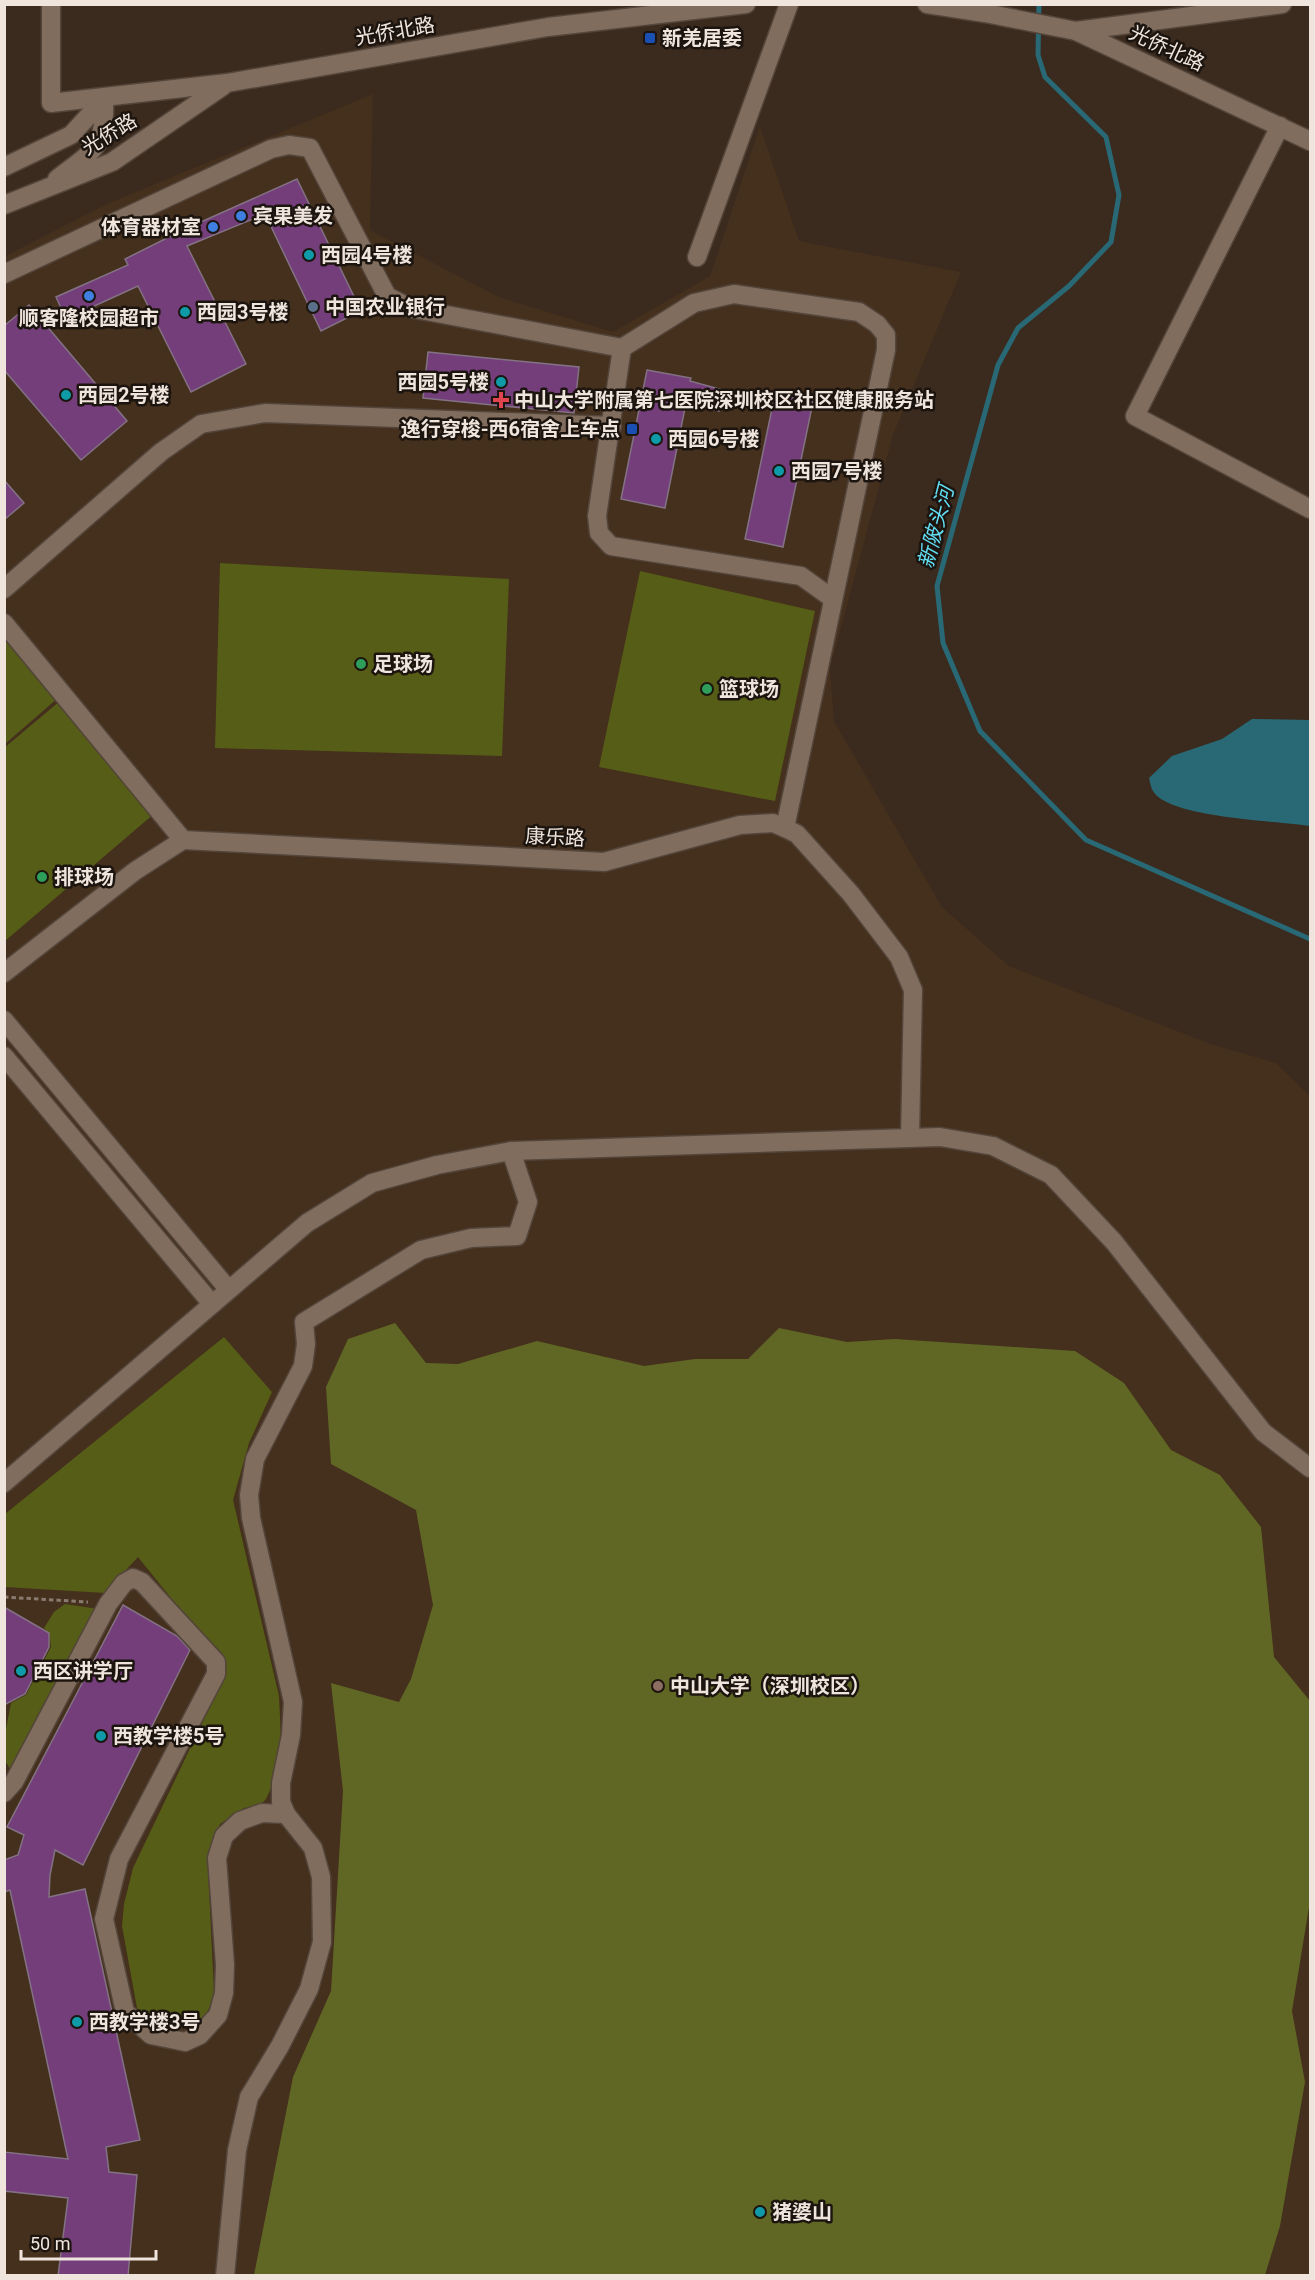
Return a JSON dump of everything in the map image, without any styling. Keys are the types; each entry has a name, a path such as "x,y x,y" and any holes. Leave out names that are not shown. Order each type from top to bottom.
{"street":[{"name":"光侨北路","path":"51,4 51,104 227,83 548,27 746,4"},
{"path":"697,257 789,4"},
{"path":"1076,31 1282,4"},
{"name":"光侨北路","path":"932,5 985,12 1076,31 1311,141"},
{"name":"光侨路","path":"4,205 47,186 87,174 112,162 227,83"},
{"name":"光侨路","path":"4,167 71,135 104,99"},
{"path":"47,186 96,147 105,123 104,99"},
{"path":"1280,126 1135,416 1311,509"},
{"path":"4,274 271,149 299,145 310,148 387,296 410,308 622,348 693,303 734,294 859,312 877,324 886,334 886,350 785,828 797,834 851,894 899,957 913,990 910,1137"},
{"path":"622,348 597,516 599,533 611,546 801,576 833,599"},
{"path":"4,589 161,452 201,424 264,413 612,426"},
{"path":"4,623 183,840 135,871 4,973"},
{"name":"康乐路","path":"183,840 604,862 740,825 773,824 785,828"},
{"path":"4,1020 228,1290"},
{"path":"4,1056 212,1304"},
{"path":"4,1483 307,1223 372,1183 437,1165 511,1151 910,1137 940,1137 993,1146 1051,1175 1114,1242 1263,1432 1311,1468"},
{"path":"225,2276 237,2150 249,2097 280,2046 309,1989 322,1942 321,1877 316,1858 313,1848 286,1814 281,1802 281,1783 291,1735 293,1702 251,1518 249,1495 255,1459 303,1366 306,1344 304,1322 422,1250 471,1238 517,1236 528,1202 511,1151"},
{"path":"4,1793 14,1782 108,1604 124,1583 133,1578 142,1582 216,1662 216,1674 119,1859 104,1918 125,2012 151,2035 185,2042 200,2036 218,2015 224,1994 225,1965 217,1858 224,1836 240,1821 262,1813 286,1814"}],"path":[{"path":"4,1597 108,1604"}],"shaded area":[{"name":"中山大学（深圳校区）","path":"373,94 370,230 499,297 613,332 710,276 760,126 799,241 961,272 893,435 830,668 834,721 942,907 1009,966 1211,1044 1276,1063 1310,1096 1310,2275 5,2276 5,256 109,203"}],"green space":[{"name":"足球场","path":"220,563 509,579 502,756 215,748"},
{"name":"篮球场","path":"640,571 815,611 775,801 599,767"},
{"path":"4,635 59,697 5,744 4,744"},
{"name":"排球场","path":"60,701 155,813 5,941 4,748"},
{"path":"395,1323 426,1363 458,1364 537,1341 644,1366 695,1359 748,1359 779,1328 847,1342 895,1339 1075,1351 1124,1383 1171,1450 1220,1475 1261,1527 1274,1657 1310,1701 1310,1901 1292,2011 1305,2082 1280,2226 1265,2275 254,2275 293,2077 331,1991 343,1791 331,1683 399,1702 411,1679 433,1605 416,1510 331,1464 326,1387 348,1339"},
{"path":"224,1337 272,1392 249,1443 233,1500 279,1696 281,1739 273,1784 266,1799 260,1805 244,1808 220,1824 212,1844 208,1869 214,1991 209,2008 204,2017 196,2023 187,2027 168,2028 150,2021 137,2008 122,1926 124,1904 133,1868 225,1675 224,1664 138,1557 105,1593 5,1587 5,1514"},
{"path":"65,1604 98,1609 13,1773 5,1761 5,1734 11,1703 26,1695 51,1647 49,1633 44,1628 54,1612"}],"water":[{"path":"1252,719 1310,720 1310,826 1201,813 1163,800 1153,791 1149,778 1172,756 1222,739"}],"building":[{"path":"297,179 361,311 321,331 265,214 187,246 246,364 191,392 138,286 66,319 56,297 128,265 125,259 183,230"},
{"name":"西园2号楼","path":"29,305 127,421 81,460 4,370 4,326"},
{"name":"西园5号楼","path":"428,352 579,367 574,413 423,398"},
{"name":"西园6号楼","path":"647,370 691,378 690,381 723,390 719,411 686,403 665,508 621,499"},
{"name":"西园7号楼","path":"775,394 813,402 783,547 745,539"},
{"path":"4,480 24,503 4,520"},
{"path":"123,1605 177,1636 190,1650 83,1865 55,1850 49,1897 85,1889 140,2140 106,2147 109,2172 137,2175 128,2276 58,2276 68,2198 4,2191 4,2152 68,2159 10,1890 4,1892 4,1860 18,1855 24,1835 7,1827"},
{"name":"西区讲学厅","path":"4,1607 49,1633 49,1647 25,1694 4,1705"}],"waterway":[{"name":"新陂头河","path":"1039,4 1038,55 1045,77 1106,137 1119,195 1111,242 1069,286 1018,328 998,365 937,586 943,643 980,731 1086,840 1310,939"}],"place":[{"name":"新羌居委","path":"650,38"},
{"name":"宾果美发","path":"241,216"},
{"name":"体育器材室","path":"213,227"},
{"name":"西园4号楼","path":"309,255"},
{"name":"顺客隆校园超市","path":"89,296"},
{"name":"中国农业银行","path":"313,307"},
{"name":"西园3号楼","path":"185,312"},
{"name":"西园5号楼","path":"501,382"},
{"name":"西园2号楼","path":"66,395"},
{"name":"中山大学附属第七医院深圳校区社区健康服务站","path":"501,400"},
{"name":"逸行穿梭-西6宿舍上车点","path":"632,429"},
{"name":"西园6号楼","path":"656,439"},
{"name":"西园7号楼","path":"779,471"},
{"name":"足球场","path":"361,664"},
{"name":"篮球场","path":"707,689"},
{"name":"排球场","path":"42,877"},
{"name":"西区讲学厅","path":"21,1671"},
{"name":"中山大学（深圳校区）","path":"658,1686"},
{"name":"西教学楼5号","path":"101,1736"},
{"name":"西教学楼3号","path":"77,2022"},
{"name":"猪婆山","path":"760,2212"}]}
